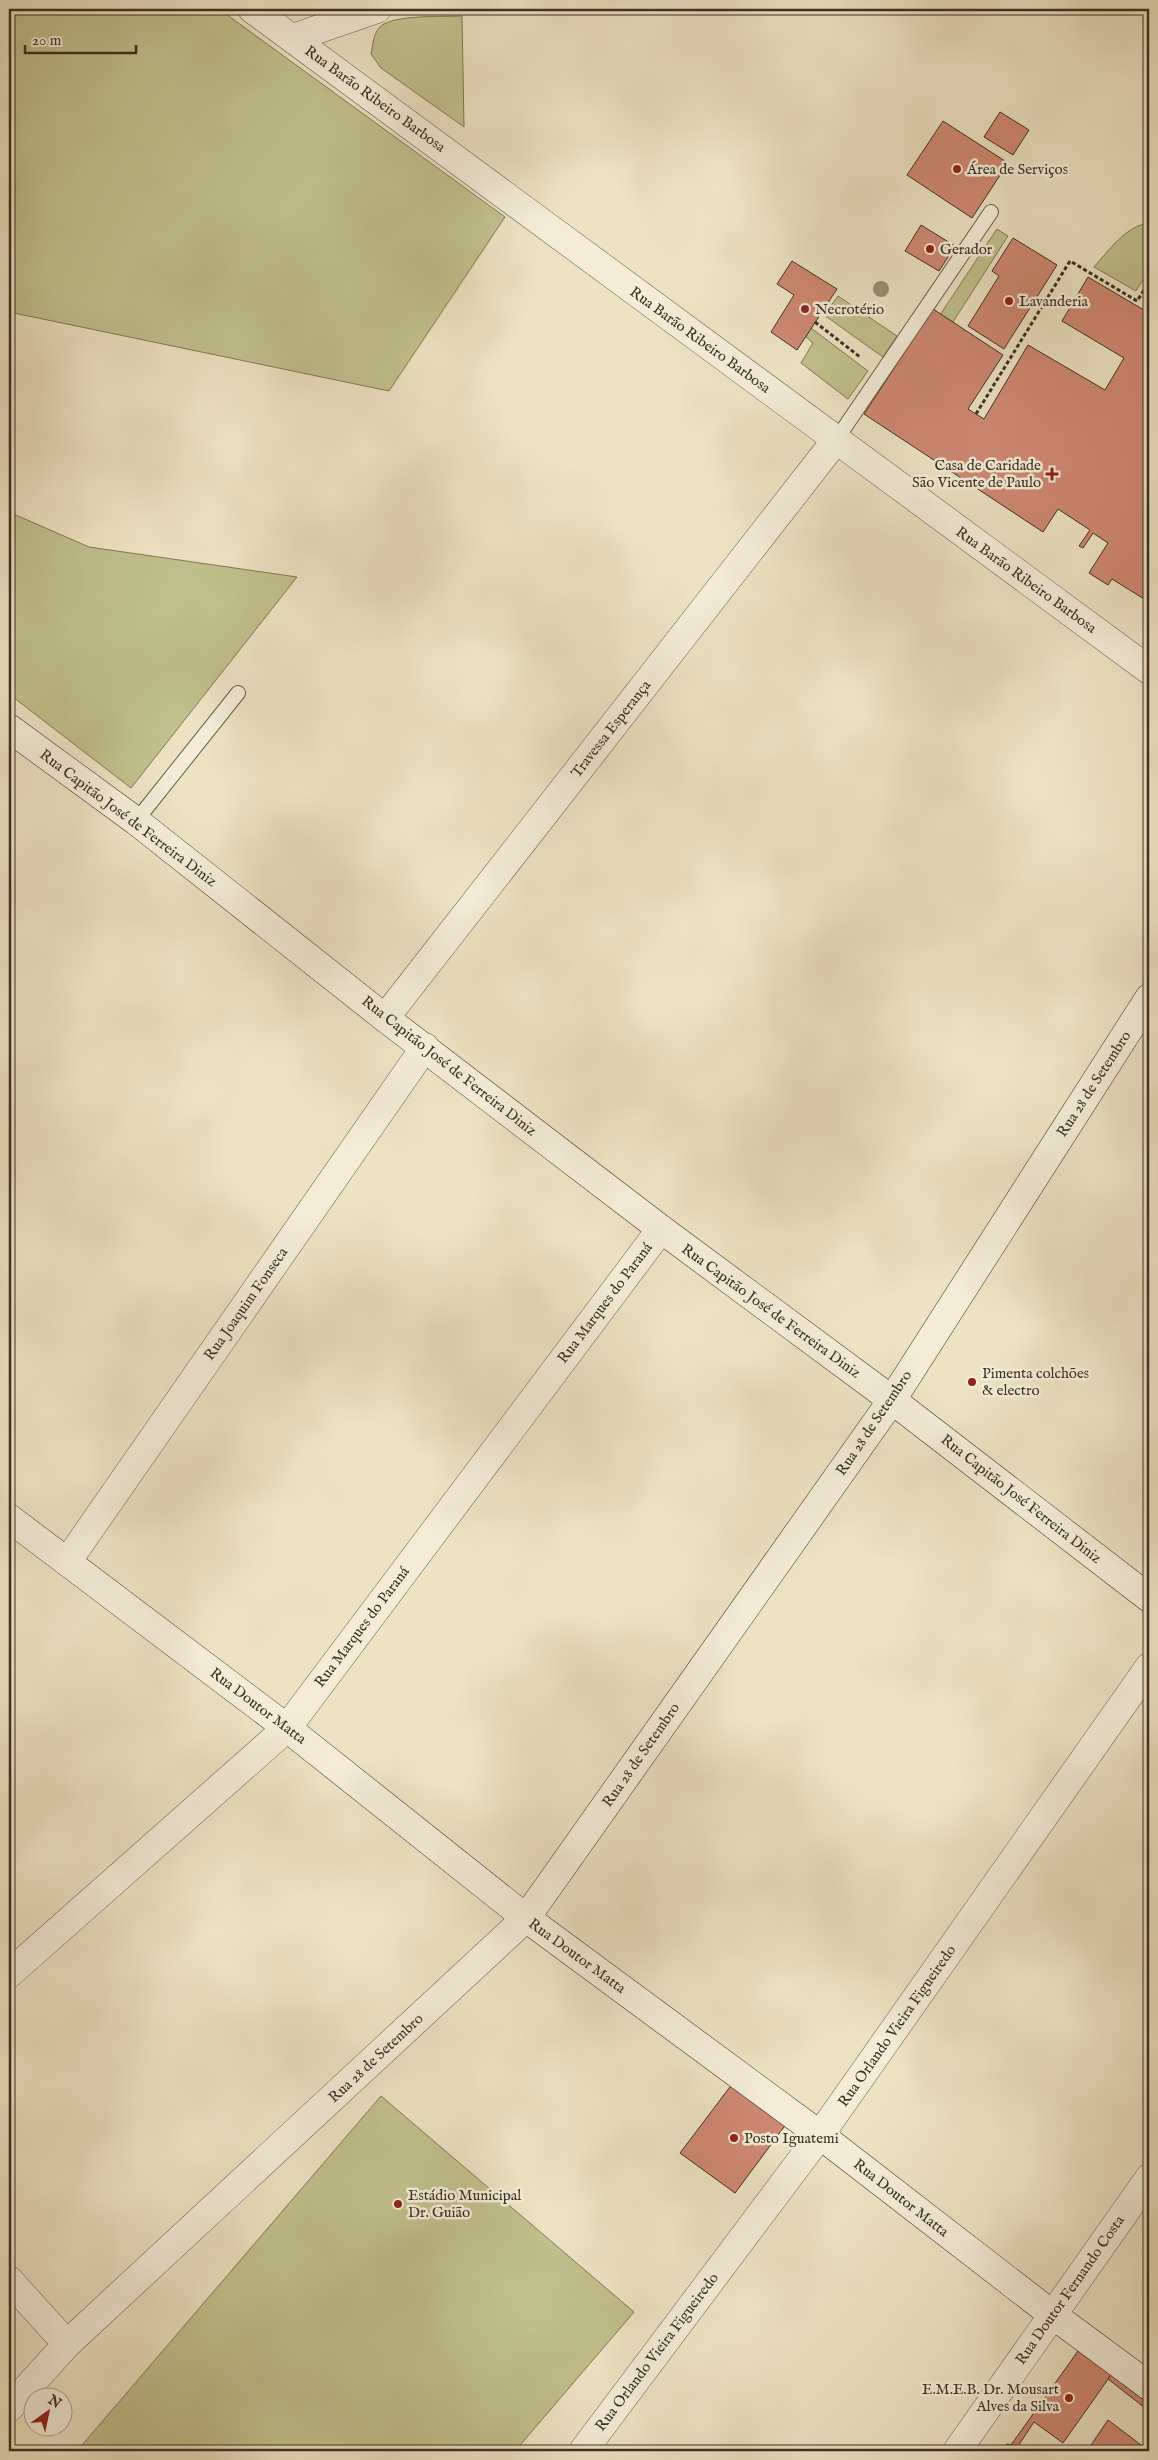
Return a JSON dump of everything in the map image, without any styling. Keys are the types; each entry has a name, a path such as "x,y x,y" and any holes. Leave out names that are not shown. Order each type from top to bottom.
{"street":[{"name":"Rua Barão Ribeiro Barbosa","path":"252,9 1149,670"},
{"path":"293,38 378,9"},
{"name":"Travessa Esperança","path":"385,1018 836,440"},
{"name":"Rua Capitão José de Ferreira Diniz","path":"9,728 136,821 385,1018 661,1229 892,1400"},
{"name":"Rua 28 de Setembro","path":"9,2408 67,2344 526,1918 892,1400 1149,998"},
{"name":"Rua Joaquim Fonseca","path":"67,1562 425,1047"},
{"name":"Rua Marques do Paraná","path":"9,1974 287,1728 661,1229"},
{"name":"Rua Capitão José Ferreira Diniz","path":"892,1400 1149,1598"},
{"name":"Rua Doutor Matta","path":"9,1518 287,1728 526,1918 820,2135 1053,2315 1149,2386"},
{"name":"Rua Orlando Vieira Figueiredo","path":"583,2451 820,2135 1149,1667"},
{"name":"Rua Doutor Fernando Costa","path":"957,2451 1149,2178"},
{"path":"9,2280 67,2344"}],"lane":[{"path":"836,440 991,212"},
{"path":"136,821 238,693"}],"path":[{"path":"976,414 1070,261 1137,301 1149,282"},
{"path":"815,322 882,373"}],"green space":[{"path":"9,9 219,9 505,217 389,391 9,312"},
{"path":"462,16 464,127 381,68 371,54 376,33 386,23 406,18"},
{"path":"1149,223 1149,270 1136,291 1094,267 1125,234 1141,225"},
{"path":"997,229 1008,236 953,322 940,315"},
{"path":"838,296 897,336 883,357 824,315"},
{"path":"811,328 868,371 848,399 801,363 813,343 806,337"},
{"path":"9,512 89,547 297,577 131,788 9,694"},
{"name":"Estádio Municipal Dr. Guião","path":"381,2096 634,2312 515,2451 77,2451"}],"building":[{"path":"1000,112 1029,130 1013,155 984,137"},
{"name":"Área de Serviços","path":"943,121 1008,163 972,218 907,175"},
{"name":"Gerador","path":"921,225 955,246 939,271 905,251"},
{"name":"Lavanderia","path":"1013,238 1057,265 1004,349 968,326 999,276 992,271"},
{"name":"Necrotério","path":"792,261 837,289 797,350 771,332 794,295 777,284"},
{"name":"Casa de Caridade São Vicente de Paulo","path":"1088,277 1149,313 1149,602 1112,579 1108,585 1089,573 1108,543 1093,533 1083,548 1079,546 1090,530 1058,509 1043,532 864,414 933,309 1003,355 968,409 984,419 1028,345 1105,390 1124,358 1062,321"},
{"name":"Posto Iguatemi","path":"733,2083 787,2123 735,2193 680,2153"},
{"name":"E.M.E.B. Dr. Mousart Alves da Silva","path":"1078,2351 1111,2375 1063,2443 1034,2422 1016,2449 1018,2451 1001,2451 1007,2444 1011,2445"},
{"path":"1111,2375 1149,2404 1149,2411 1108,2379"},
{"name":"E.M.E.B. Dr. Mousart Alves da Silva","path":"1108,2420 1149,2451 1087,2451"}],"place":[{"name":"Área de Serviços","path":"957,169"},
{"name":"Gerador","path":"930,249"},
{"name":"Lavanderia","path":"1009,301"},
{"name":"Necrotério","path":"805,309"},
{"name":"Casa de Caridade São Vicente de Paulo","path":"1052,474"},
{"name":"Pimenta colchões & electro","path":"972,1382"},
{"name":"Posto Iguatemi","path":"734,2138"},
{"name":"Estádio Municipal Dr. Guião","path":"398,2204"},
{"name":"E.M.E.B. Dr. Mousart Alves da Silva","path":"1069,2398"}]}
